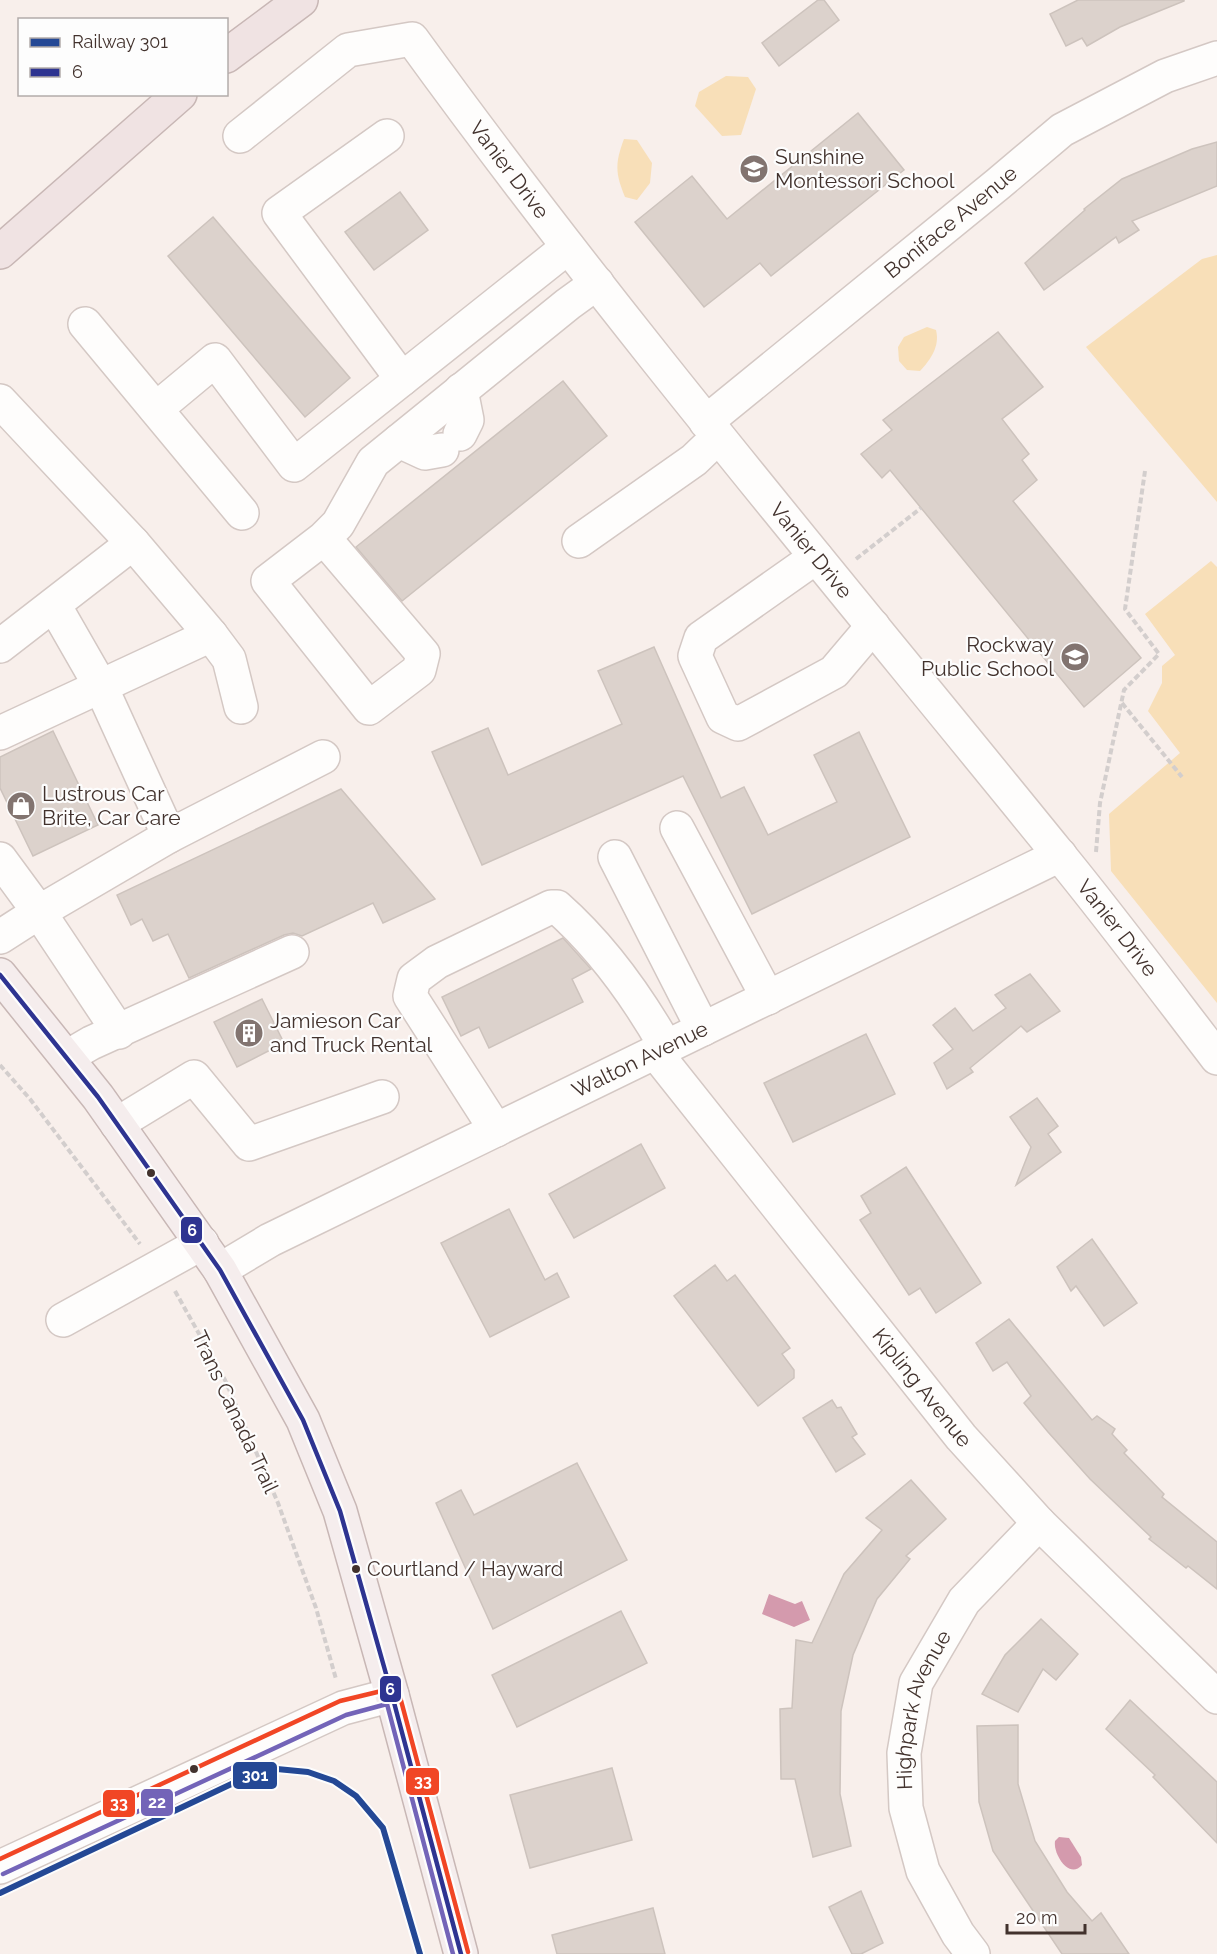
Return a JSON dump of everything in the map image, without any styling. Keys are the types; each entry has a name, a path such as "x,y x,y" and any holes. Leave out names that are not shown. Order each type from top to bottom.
{"highway":[{"path":"228,55 301,0"},
{"path":"0,252 178,96"}],"main road":[{"path":"0,975 67,1057 211,1257 303,1420 340,1511 461,1954"}],"street":[{"name":"Vanier Drive","path":"240,136 348,50 412,39 483,137 597,284 712,429 1060,855 1217,1058"},
{"name":"Boniface Avenue","path":"579,541 694,460 712,429 1062,129 1165,76 1217,58"},
{"path":"387,136 279,213 402,379"},
{"path":"156,409 215,360 294,465 568,247"},
{"path":"322,504 461,390 597,284"},
{"path":"85,324 242,513"},
{"path":"399,441 425,453 451,442 467,420 461,390"},
{"path":"0,401 133,543 211,635 229,659 241,707"},
{"path":"324,538 423,654 419,670 369,708 268,581 324,538 338,524 373,462"},
{"path":"5,632 54,605 133,543"},
{"path":"816,557 701,638 695,656 723,717 738,724 834,672 873,626"},
{"path":"54,605 101,687 169,836"},
{"path":"0,734 211,635"},
{"path":"0,937 169,836 323,757"},
{"path":"677,828 768,998"},
{"name":"Walton Avenue","path":"63,1320 158,1267 211,1257 270,1240 1060,855"},
{"path":"615,857 703,1029"},
{"path":"0,859 39,912 119,1032"},
{"name":"Kipling Avenue","path":"496,1130 410,996 414,979 436,962 551,907 557,907 580,927 628,988 660,1050 961,1437 1039,1523 1217,1697"},
{"path":"67,1057 91,1043 292,952"},
{"path":"117,1124 194,1077 249,1144 382,1097"},
{"name":"Highpark Avenue","path":"973,1954 958,1934 923,1871 906,1808 904,1753 916,1683 958,1611 964,1601 1039,1523"},
{"path":"0,1867 343,1708 392,1695"}],"path":[{"path":"1095,858 1100,803 1124,690 1159,654 1125,609 1145,471"},
{"path":"855,559 921,508"},
{"path":"1121,703 1182,777"},
{"name":"Trans Canada Trail","path":"0,1065 30,1100 174,1289 225,1380 278,1503 316,1608 335,1670"}],"shaded area":[{"path":"726,76 748,77 756,89 741,135 722,136 695,106 699,92"},
{"path":"624,139 637,140 652,163 650,183 637,200 625,197 619,181 618,162"},
{"path":"1217,255 1217,502 1086,347 1202,259"},
{"path":"927,327 936,330 937,341 934,352 920,371 907,370 899,361 898,347 904,337"},
{"path":"1211,561 1217,567 1217,1003 1111,871 1109,814 1180,753 1148,711 1162,683 1162,666 1175,655 1145,614"},
{"path":"769,1594 795,1604 802,1601 810,1620 794,1627 762,1614"},
{"path":"1059,1837 1069,1838 1081,1857 1082,1865 1077,1869 1067,1867 1059,1858 1055,1841"}],"building":[{"path":"818,0 824,0 839,20 779,66 762,43"},
{"path":"1078,0 1184,1 1120,27 1087,46 1082,38 1066,46 1050,14"},
{"path":"858,113 904,170 771,276 760,263 704,307 635,222 692,176 727,219"},
{"path":"1217,142 1217,186 1132,221 1139,230 1119,243 1116,237 1044,290 1025,263 1084,209 1122,179 1192,149"},
{"path":"400,192 428,230 374,270 345,232"},
{"path":"213,217 350,378 305,417 168,256"},
{"path":"998,332 1043,387 1002,419 1029,454 1022,460 1037,480 1013,501 1141,658 1084,707 890,470 882,478 861,454 892,430 883,420"},
{"path":"563,381 607,436 402,601 356,547"},
{"path":"654,647 721,798 744,787 768,835 837,802 814,755 859,732 910,837 752,914 683,776 482,865 432,752 488,728 508,775 622,724 598,671"},
{"path":"53,731 98,825 33,856 0,788 0,757"},
{"path":"341,789 435,899 383,923 373,903 302,936 293,933 284,935 189,978 168,934 153,941 142,919 131,925 117,895"},
{"path":"563,938 591,969 572,979 583,1002 489,1048 479,1027 461,1036 442,997"},
{"path":"1030,974 1060,1011 1027,1032 1021,1026 970,1068 973,1072 947,1089 934,1063 953,1049 933,1025 955,1008 973,1031 1006,1008 995,995"},
{"name":"Jamieson Car and Truck Rental","path":"262,999 284,1043 237,1067 214,1022"},
{"path":"866,1034 895,1094 793,1142 764,1083"},
{"path":"1037,1098 1058,1126 1048,1134 1061,1152 1016,1185 1031,1147 1010,1117"},
{"path":"641,1144 665,1188 574,1238 549,1194"},
{"path":"906,1167 981,1283 936,1313 920,1288 909,1295 860,1220 871,1213 861,1196"},
{"path":"509,1209 545,1280 557,1273 569,1297 490,1337 441,1243"},
{"path":"1092,1239 1137,1303 1104,1326 1076,1286 1071,1291 1057,1267"},
{"path":"715,1265 727,1281 735,1275 790,1348 782,1354 794,1370 794,1378 758,1406 674,1296"},
{"path":"1009,1319 1092,1420 1097,1416 1115,1429 1112,1434 1127,1450 1124,1453 1164,1494 1162,1497 1217,1542 1217,1589 1149,1539 1151,1537 1090,1479 1024,1403 1031,1396 1007,1362 993,1371 976,1343"},
{"path":"832,1400 837,1408 841,1407 857,1434 852,1437 865,1454 836,1472 803,1418"},
{"path":"577,1463 627,1560 493,1629 436,1503 461,1490 474,1515"},
{"path":"911,1480 946,1519 906,1556 910,1559 877,1599 853,1655 841,1711 840,1794 851,1846 813,1857 795,1779 781,1779 780,1709 792,1708 796,1640 812,1643 844,1574 882,1530 866,1518"},
{"path":"621,1611 647,1663 517,1727 492,1675"},
{"path":"1041,1619 1078,1654 1056,1680 1043,1669 1018,1712 982,1694 1005,1655"},
{"path":"1130,1700 1217,1782 1217,1843 1153,1777 1155,1775 1106,1729"},
{"path":"1018,1725 1018,1784 1035,1841 1067,1892 1092,1921 1101,1913 1129,1954 1062,1954 993,1851 979,1802 977,1726"},
{"path":"612,1768 632,1840 530,1868 510,1795"},
{"path":"861,1891 883,1943 861,1954 852,1954 829,1907"},
{"path":"653,1908 665,1954 557,1954 552,1935"}],"rail line":[{"name":"301","path":"0,1893 242,1779 277,1769 308,1772 334,1781 356,1796 383,1828 420,1954"}],"transit line":[{"name":"6","path":"0,975 98,1097 220,1270 303,1420 340,1511 461,1954"},
{"name":"33","path":"0,1859 340,1701 394,1688 399,1693 468,1952"},
{"name":"22","path":"3,1874 346,1715 387,1704 453,1954"}],"place":[{"name":"Sunshine Montessori School","path":"754,169"},
{"name":"Rockway Public School","path":"1075,657"},
{"name":"Lustrous Car Brite, Car Care","path":"21,806"},
{"name":"Jamieson Car and Truck Rental","path":"249,1033"},
{"name":"Courtland / Hayward","path":"356,1569"}]}
